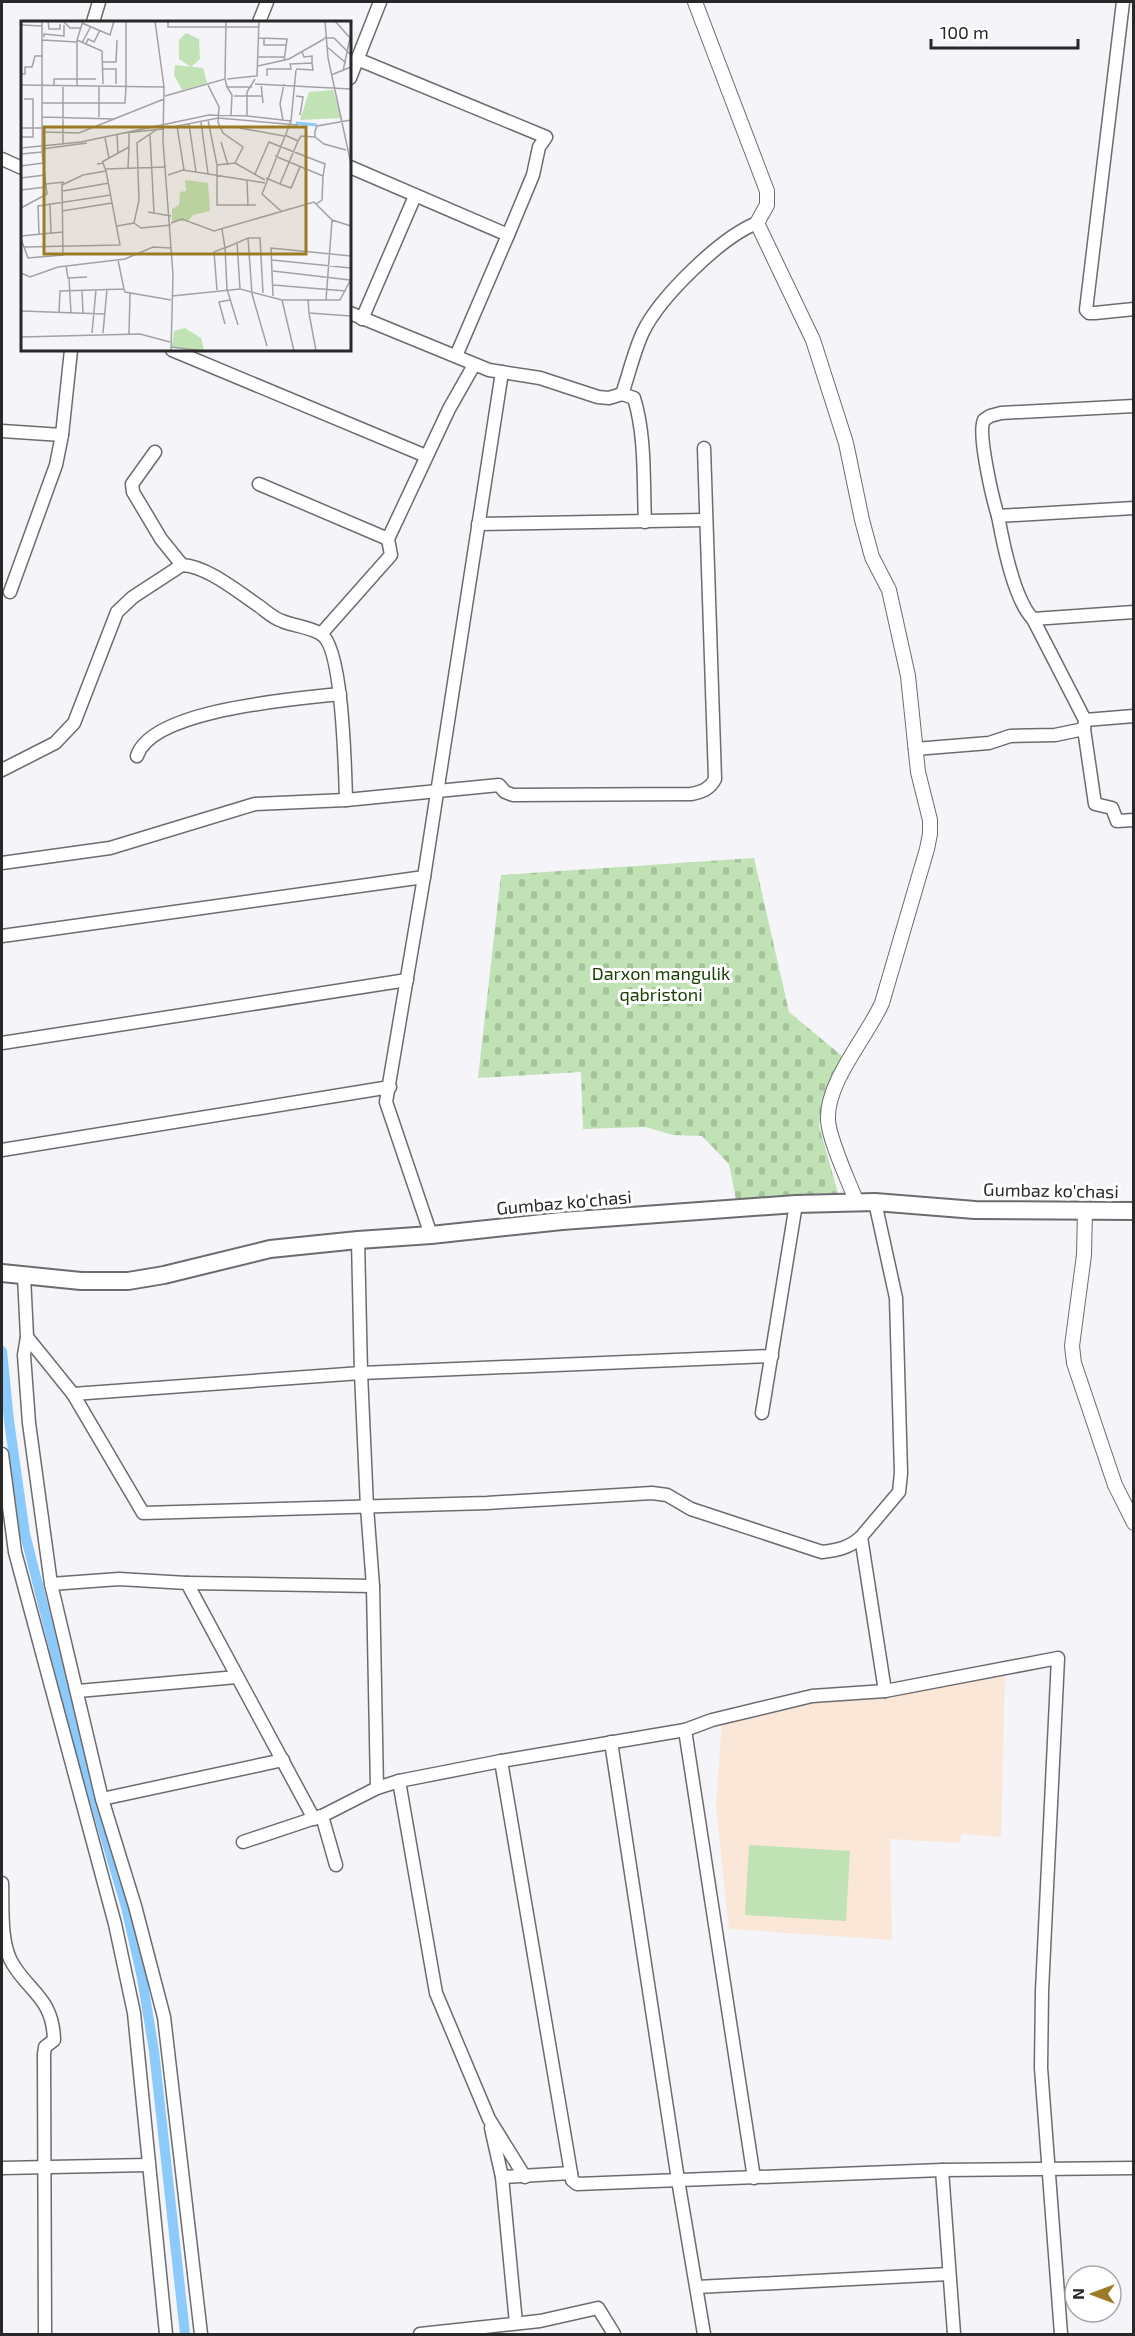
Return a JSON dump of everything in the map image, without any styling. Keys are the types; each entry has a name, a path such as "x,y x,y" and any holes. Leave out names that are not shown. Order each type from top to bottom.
{"main road":[{"name":"Gumbaz ko'chasi","path":"4,1273 81,1281 128,1281 164,1275 270,1249 562,1221 796,1204 875,1202 975,1209 1134,1211"}],"street":[{"path":"93,21 99,2"},
{"path":"259,21 267,2"},
{"path":"351,75 380,2"},
{"path":"622,394 644,331 671,293 704,259 742,229 757,223 766,205 767,191 695,2"},
{"path":"1123,2 1086,309 1089,313 1095,313 1134,309"},
{"path":"357,59 546,137 539,147 533,175 456,356"},
{"path":"2,159 21,168"},
{"path":"351,167 508,235"},
{"path":"362,319 414,196"},
{"path":"757,223 813,340 846,443 870,547 889,590 908,676 918,772 930,820 927,849 882,1003 874,1023 845,1066 828,1111 830,1130 857,1203"},
{"path":"351,314 474,365 540,378 598,397 609,398 622,394 634,398 640,431 645,522"},
{"path":"10,592 56,465 62,435 71,351"},
{"path":"174,351 426,456"},
{"path":"321,634 388,561 392,551 388,539 449,409 474,365"},
{"path":"431,1235 386,1102 438,793 502,372"},
{"path":"1134,406 1001,413 984,420 982,430 991,492 1011,572 1026,609 1085,724 1095,804 1112,808 1117,821 1134,820"},
{"path":"2,432 62,435"},
{"path":"2,863 110,848 255,804 438,793 499,785 505,792 513,795 691,794 701,792 712,785 715,779 704,448"},
{"path":"155,452 132,484 133,492 161,539 182,565 200,569 280,621 321,634 331,648 340,694 346,800"},
{"path":"259,484 388,539"},
{"path":"998,516 1134,508"},
{"path":"478,525 705,520"},
{"path":"2,770 55,743 74,723 117,612 133,597 182,565"},
{"path":"1033,619 1134,612"},
{"path":"137,756 140,746 170,725 243,705 340,694"},
{"path":"915,749 989,743 1010,736 1055,735 1085,724 1134,716"},
{"path":"2,936 424,877"},
{"path":"2,1043 407,980"},
{"path":"2,1150 390,1087"},
{"path":"27,1337 73,1394 143,1514 367,1507 652,1493 667,1495 691,1509 822,1552 839,1550 852,1545 861,1537 899,1492 901,1473 896,1298 875,1202"},
{"path":"762,1413 796,1204"},
{"path":"1085,1210 1084,1255 1072,1346 1074,1363 1114,1485 1134,1523"},
{"path":"358,1240 361,1373 373,1586 377,1788"},
{"path":"24,1276 27,1337 24,1355 29,1423 51,1584 102,1799 135,1906 164,2017 201,2334"},
{"path":"73,1394 361,1373 772,1356"},
{"path":"2,1454 15,1552 115,1924 134,2013 166,2334"},
{"path":"861,1537 885,1691"},
{"path":"51,1584 119,1579 187,1583 373,1586"},
{"path":"187,1583 283,1760 318,1818 336,1865"},
{"path":"243,1842 318,1818 377,1788 399,1781 685,1730 712,1720 812,1696 885,1691 1058,1658 1042,1991 1041,2068 1061,2334"},
{"path":"78,1691 237,1677"},
{"path":"685,1730 754,2178"},
{"path":"611,1743 704,2334"},
{"path":"102,1799 283,1760"},
{"path":"501,1761 572,2180 577,2184 942,2170 1134,2168"},
{"path":"399,1781 436,1993 489,2119 525,2177"},
{"path":"2,1883 6,1937 11,1960 36,1991 54,2024 54,2040 45,2048 44,2054 45,2334"},
{"path":"489,2119 502,2178 516,2323"},
{"path":"2,2168 148,2165"},
{"path":"942,2170 954,2334"},
{"path":"502,2178 571,2173"},
{"path":"697,2287 950,2274"},
{"path":"420,2334 540,2321 598,2308 614,2334"},
{"path":"540,2321 541,2334"}],"shaded area":[{"path":"1005,1671 1001,1837 961,1834 960,1843 890,1839 892,1940 729,1929 716,1806 722,1721 812,1697"}],"green space":[{"name":"Darxon mangulik qabristoni","path":"754,858 789,1012 842,1056 823,1098 819,1126 838,1193 736,1200 729,1164 702,1136 673,1135 645,1127 583,1129 581,1072 478,1078 501,875"},
{"path":"749,1845 850,1851 846,1921 745,1915"}],"waterway":[{"path":"2,1351 25,1534 81,1755 126,1907 142,1978 154,2051 185,2334"}]}
